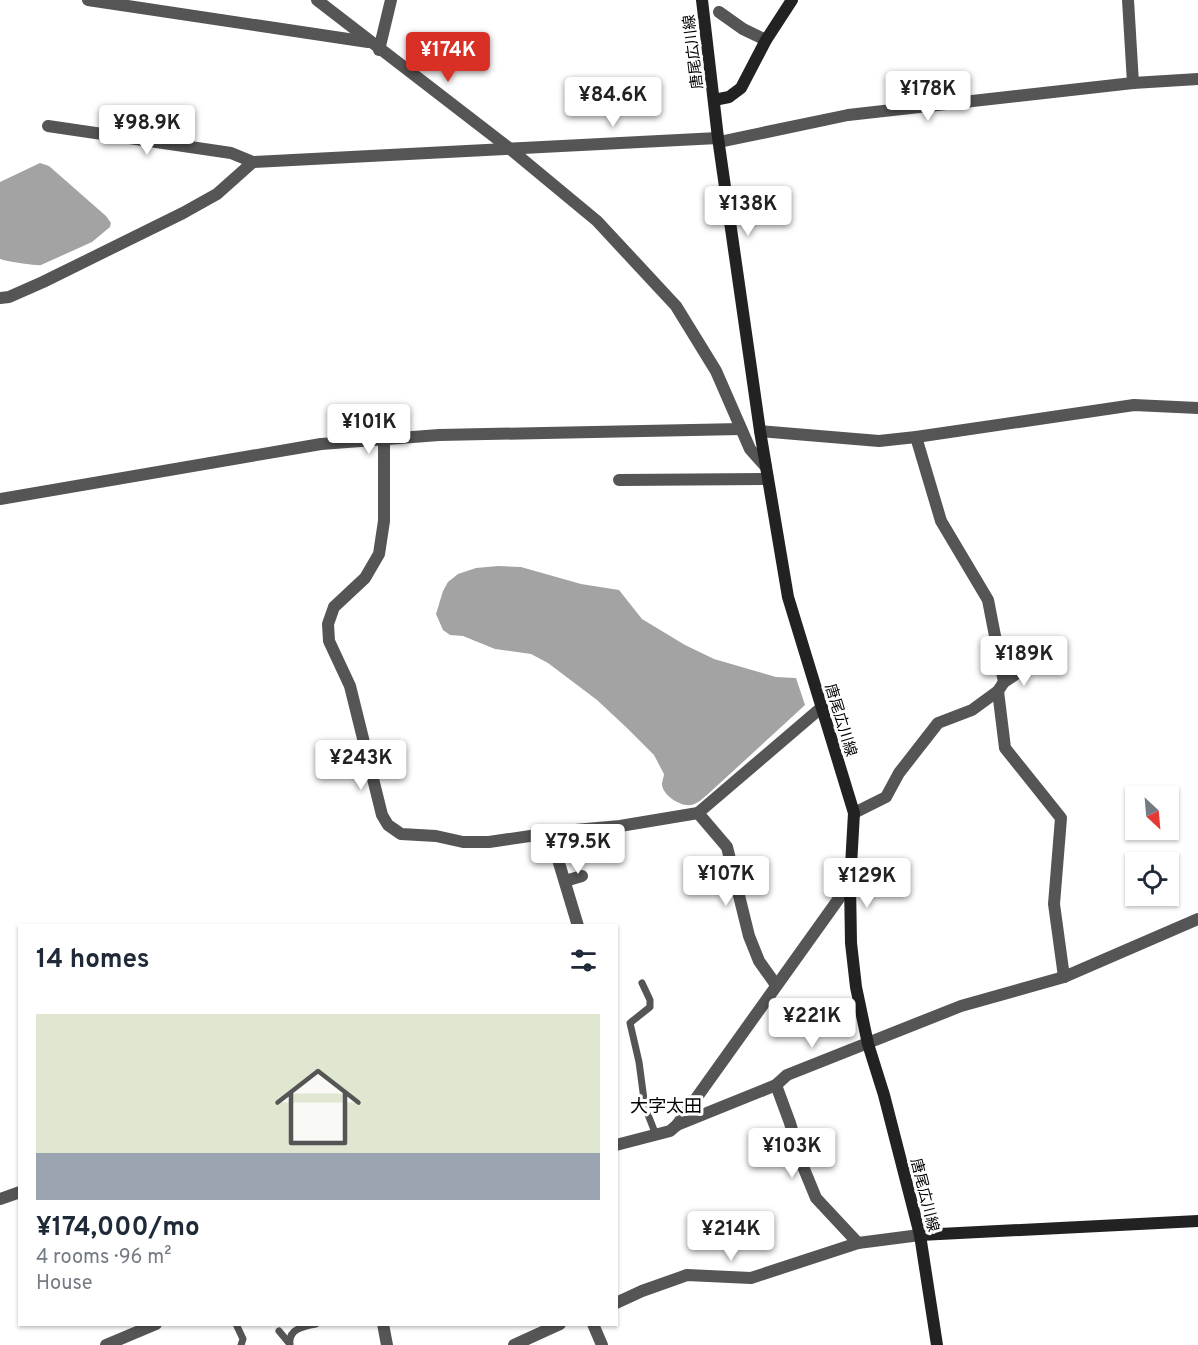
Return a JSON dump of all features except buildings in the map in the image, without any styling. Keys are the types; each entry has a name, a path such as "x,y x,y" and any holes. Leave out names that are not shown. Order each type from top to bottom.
{"main road":[{"name":"唐尾広川線","path":"702,0 718,140 766,473 788,597 854,813 850,882 851,943 856,987 868,1044 884,1095 920,1234 937,1345"},
{"name":"唐尾広川線","path":"714,100 729,97 741,88 766,40 792,0"},
{"path":"920,1234 1198,1221"}],"street":[{"path":"88,0 374,46"},
{"path":"316,0 509,148 597,221 676,306 716,371 750,449 766,473"},
{"path":"374,46 391,0"},
{"path":"1128,0 1134,83"},
{"path":"718,12 743,29 766,40"},
{"path":"48,126 231,153 253,162 509,148 718,140 848,115 1134,83 1198,80"},
{"path":"0,298 9,297 43,282 183,213 217,194 253,162"},
{"path":"760,431 879,441 1134,405 1198,408"},
{"path":"0,499 321,444 384,438 741,429"},
{"path":"916,437 941,521 988,600 1001,686 1005,748 1061,818 1054,904 1064,977"},
{"path":"384,438 384,521 379,554 365,578 334,607 328,624 329,641 350,686 382,815 388,825 400,834 436,836 463,842 489,842 620,826 698,813 822,707"},
{"path":"619,480 766,473"},
{"path":"854,813 886,797 899,773 938,723 972,710 1031,664"},
{"path":"698,813 727,847 749,936 759,962 776,985"},
{"path":"550,833 577,924"},
{"path":"565,881 582,876"},
{"path":"618,1144 670,1131 677,1125 850,882"},
{"path":"677,1125 776,1085 787,1075 961,1006 1064,977 1198,919"},
{"path":"776,1085 802,1164 816,1198 858,1243"},
{"path":"0,1199 18,1193"},
{"path":"618,1302 687,1275 751,1278 858,1243 920,1234"},
{"path":"106,1345 151,1326"},
{"path":"383,1326 387,1345"},
{"path":"514,1345 556,1326"},
{"path":"594,1326 602,1345"}],"lane":[{"path":"642,983 650,1000 650,1007 630,1023 639,1062 645,1107 656,1135"},
{"path":"237,1326 243,1339 241,1345"},
{"path":"290,1345 289,1338 292,1333 305,1326"},
{"path":"279,1331 290,1345"}],"shaded area":[{"path":"40,163 49,166 106,216 111,223 110,227 92,242 41,265 0,259 0,182"},
{"path":"521,567 581,584 619,590 642,619 685,645 714,659 776,677 796,678 805,705 701,800 691,805 677,802 663,788 664,774 654,755 597,700 548,663 531,654 495,649 463,636 450,635 443,630 436,614 448,582 458,574 476,568"}],"district":[{"name":"大字太田","path":"666,1106"}]}
